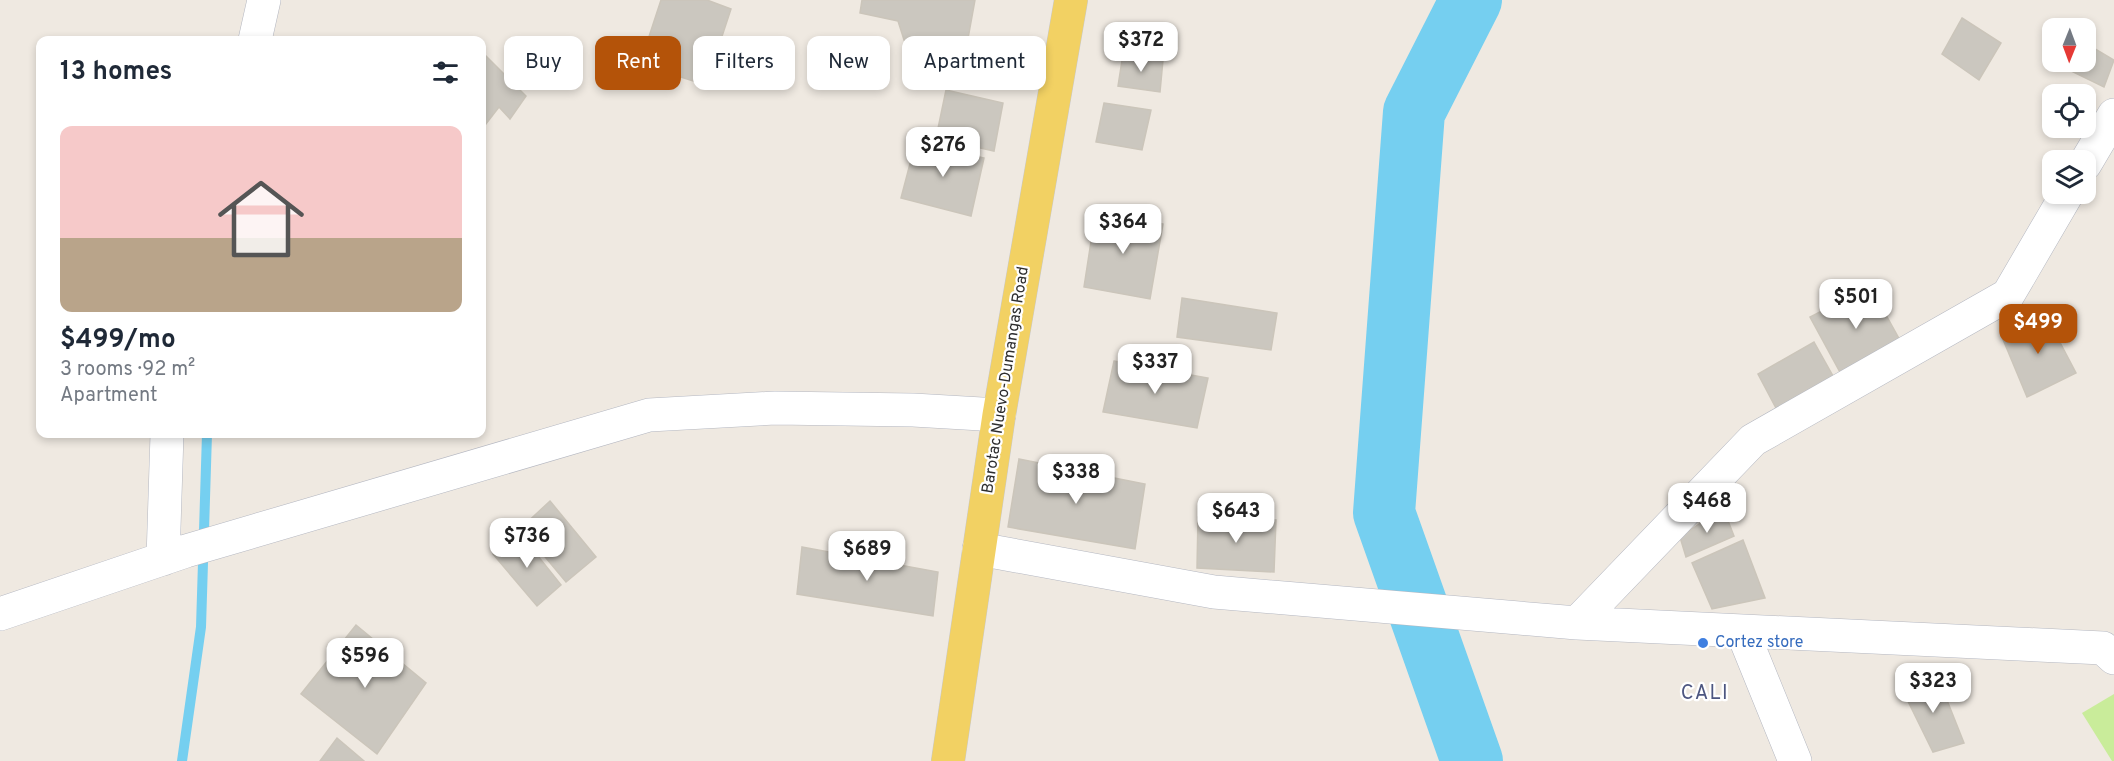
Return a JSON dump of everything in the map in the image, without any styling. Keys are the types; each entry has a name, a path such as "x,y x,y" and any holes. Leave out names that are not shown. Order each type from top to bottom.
{"main road":[{"name":"Barotac Nuevo-Dumangas Road","path":"948,761 999,415 1071,0"}],"street":[{"path":"256,36 264,0"},
{"path":"2093,150 2114,115"},
{"path":"1577,623 1753,440 2008,294 2061,204"},
{"path":"0,615 174,555 650,415 775,408 913,410 999,415"},
{"path":"166,438 164,446 174,555"},
{"path":"979,549 1214,592 1577,623 1743,633 2103,648 2114,658"},
{"path":"1743,633 1795,761"}],"green space":[{"path":"2114,694 2114,761 2112,761 2082,713"}],"building":[{"path":"661,0 707,0 731,9 722,36 693,36 693,81 681,77 681,36 649,36"},
{"path":"862,0 975,0 968,36 903,36 898,21 860,13"},
{"path":"1962,18 2001,43 1979,80 1942,54"},
{"path":"2096,49 2114,60 2104,87 2073,72 2096,72"},
{"path":"1123,54 1163,60 1160,92 1118,86"},
{"path":"486,56 504,74 504,90 520,90 526,96 510,119 499,107 486,124"},
{"path":"946,90 1003,103 994,151 936,138"},
{"path":"1104,103 1151,110 1142,150 1096,142"},
{"path":"916,141 984,158 971,216 901,198"},
{"path":"1096,209 1163,224 1150,299 1084,287"},
{"path":"1870,286 1902,344 1841,374 1810,317"},
{"path":"1182,298 1277,313 1271,350 1177,337"},
{"path":"2043,310 2076,373 2027,397 2002,337"},
{"path":"1814,342 1833,376 1777,410 1758,374"},
{"path":"1114,361 1208,378 1197,428 1103,412"},
{"path":"1019,459 1145,484 1135,549 1008,527"},
{"path":"550,501 596,557 566,582 521,528"},
{"path":"1723,508 1734,536 1686,557 1680,537"},
{"path":"1198,517 1276,520 1274,572 1197,568"},
{"path":"518,531 561,585 537,606 493,554"},
{"path":"1743,540 1765,598 1712,609 1692,563"},
{"path":"802,547 938,572 933,616 797,594"},
{"path":"356,625 426,683 377,754 301,694"},
{"path":"1925,678 1929,682 1939,680 1964,743 1933,752 1900,685"},
{"path":"337,738 364,761 320,761"}],"waterway":[{"path":"1471,0 1414,112 1384,513 1472,761"},
{"path":"182,761 201,627 207,438"}],"place":[{"name":"Cortez store","path":"1703,643"}],"district":[{"name":"CALI","path":"1705,694"}]}
